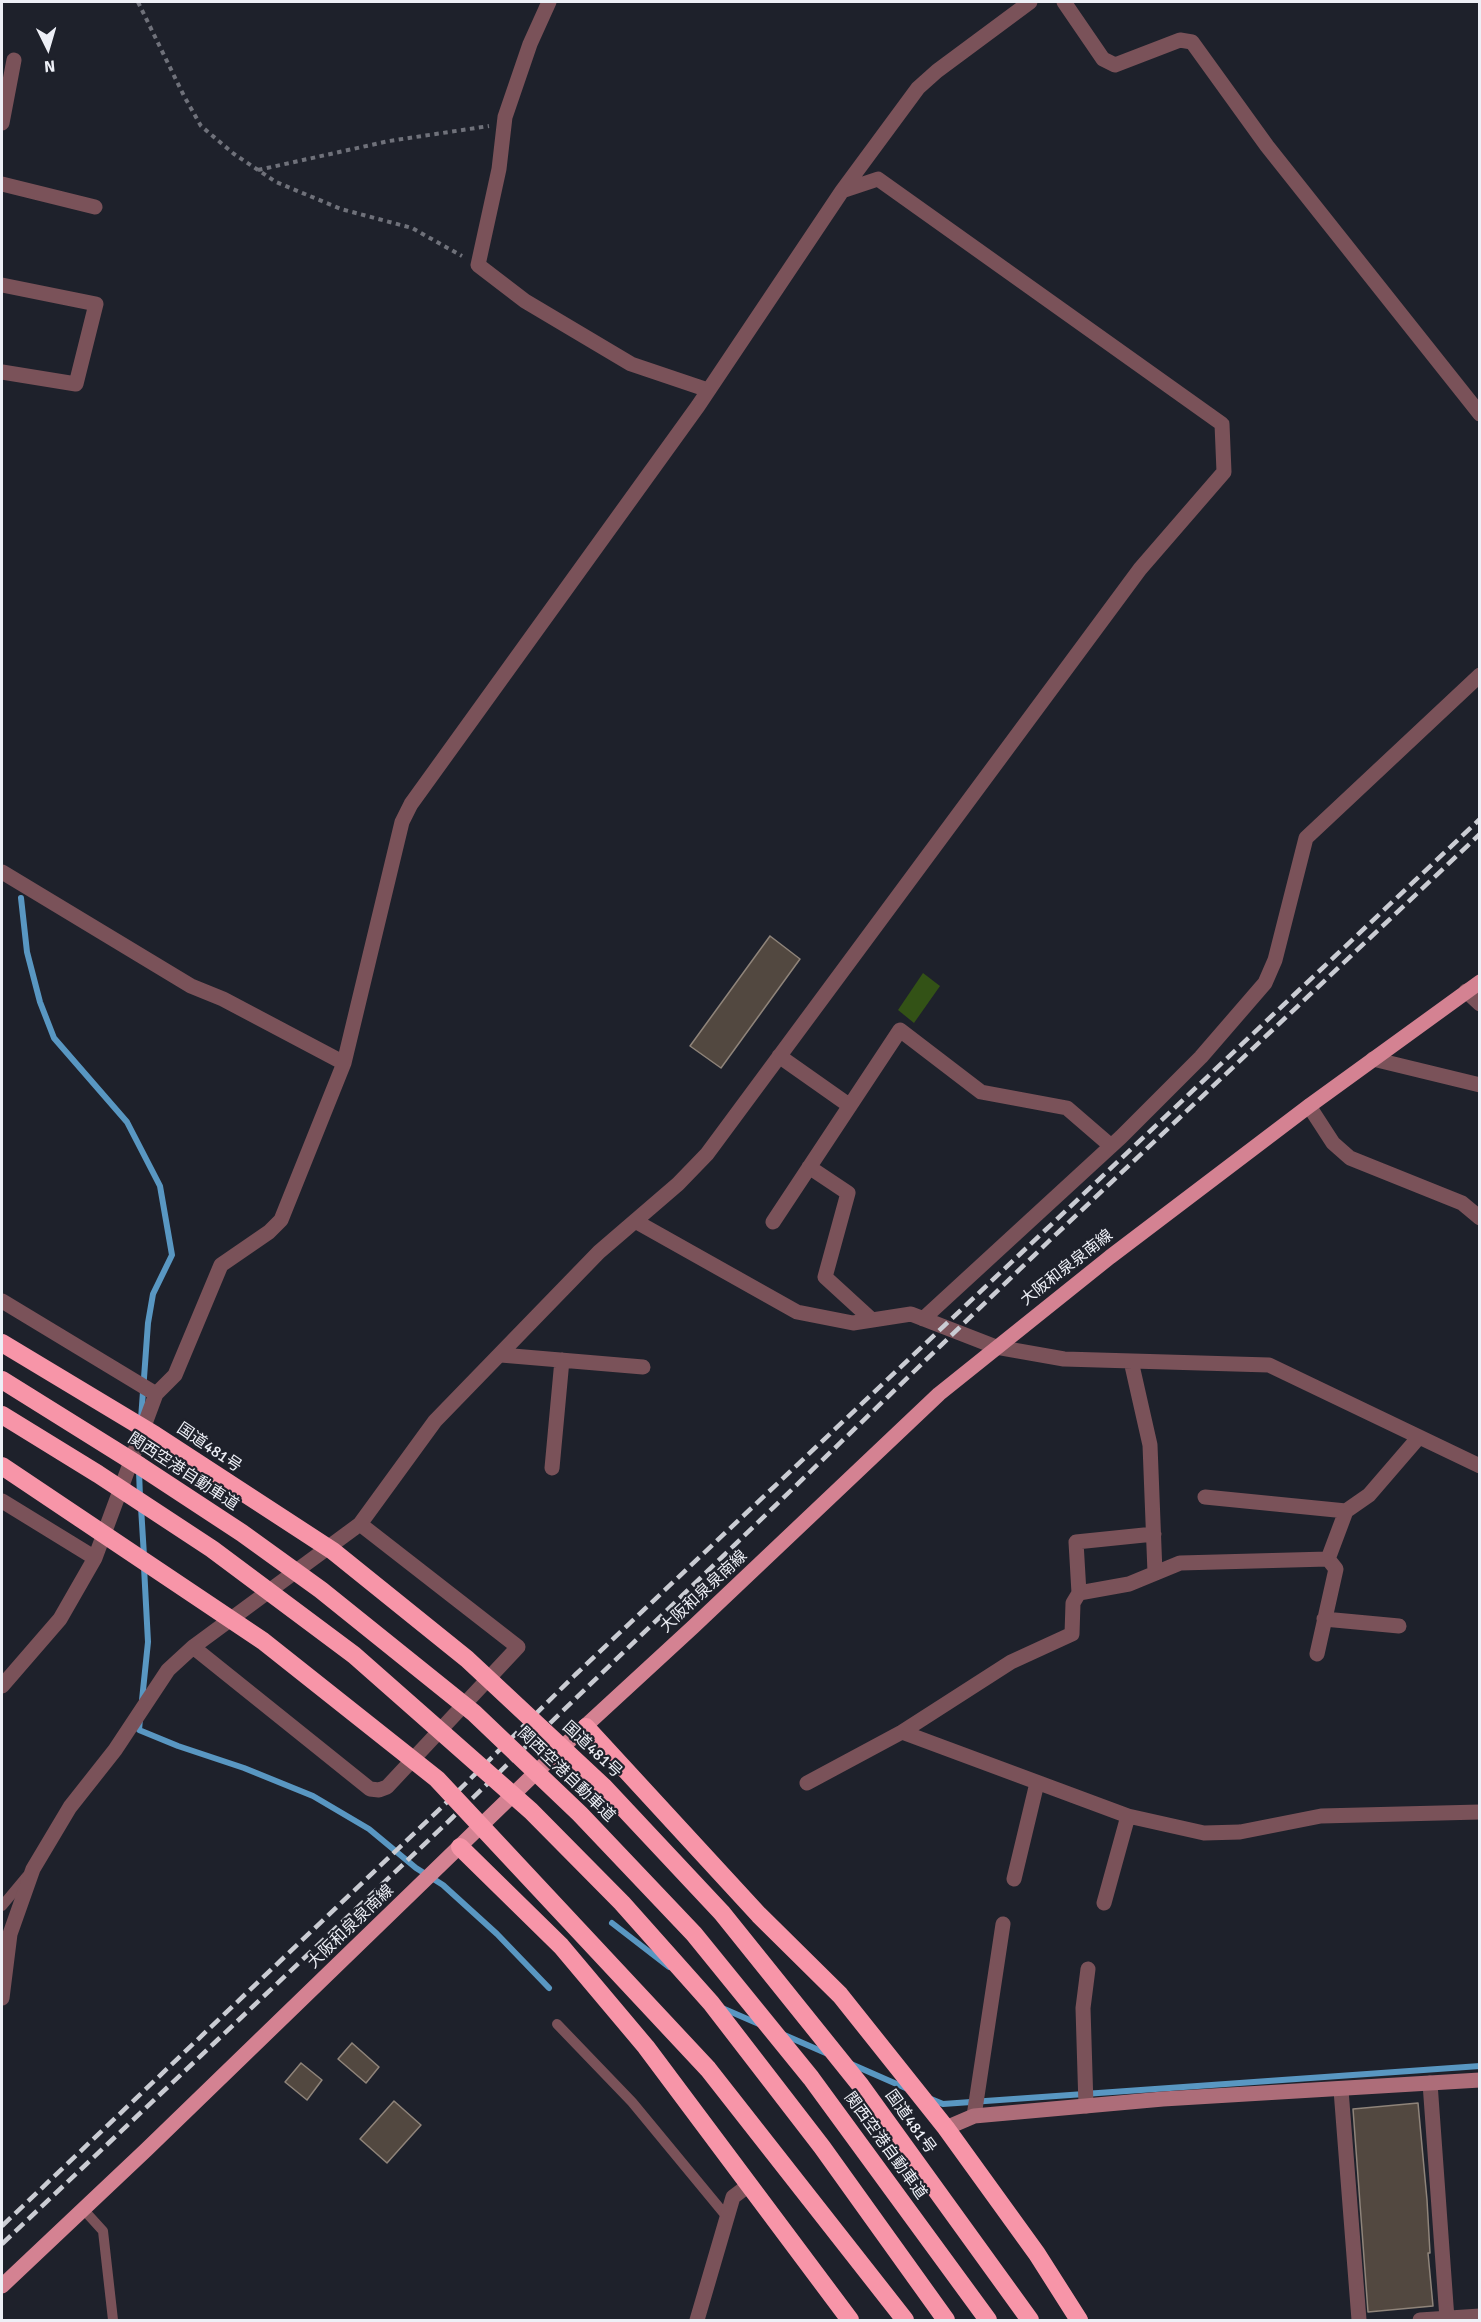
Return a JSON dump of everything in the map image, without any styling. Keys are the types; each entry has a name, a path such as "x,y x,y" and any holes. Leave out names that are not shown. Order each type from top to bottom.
{"highway":[{"name":"国道481号","path":"2,1343 155,1435 333,1551 467,1659 603,1786 722,1913 861,2086 1030,2320"},
{"name":"関西空港自動車道","path":"2,1380 159,1478 242,1533 321,1590 474,1713 580,1814 694,1934 811,2078 988,2320"},
{"path":"2,1415 99,1474 212,1549 326,1633 363,1662 531,1811 622,1903 711,2003 822,2147 946,2320"},
{"path":"2,1466 263,1641 437,1779 708,2069 905,2320"},
{"path":"586,1726 759,1915 840,1995 946,2128 1038,2254 1079,2320"},
{"path":"460,1847 561,1946 646,2047 850,2320"}],"main road":[{"name":"大阪和泉泉南線","path":"2,2286 555,1754 939,1394 1110,1257 1479,981"}],"street":[{"path":"549,2 530,44 504,124 499,169 478,265 525,301 631,364 708,390"},
{"path":"2,1686 60,1619 95,1558 156,1394 175,1375 221,1265 269,1232 281,1220 344,1063 402,822 407,813 708,390 842,191 918,88 937,71 1030,2"},
{"path":"1064,2 1103,59 1115,65 1180,40 1192,42 1267,146 1479,414"},
{"path":"2,123 14,60"},
{"path":"2,1998 10,1934 33,1869 70,1807 115,1750 168,1670 193,1647 360,1524 435,1421 599,1252 678,1185 706,1154 1140,569 1224,472 1222,424 878,179 842,191"},
{"path":"2,184 95,207"},
{"path":"2,285 96,304 76,384 2,372"},
{"path":"923,1319 1111,1146 1200,1057 1265,983 1275,960 1306,838 1479,675"},
{"path":"2,872 190,986 223,999 344,1063"},
{"path":"1466,991 1479,1004"},
{"path":"773,1222 900,1030 981,1092 1067,1108 1111,1146"},
{"path":"779,1056 850,1106"},
{"path":"1373,1059 1479,1085"},
{"path":"1309,1106 1333,1143 1350,1158 1462,1203 1479,1218"},
{"path":"809,1167 848,1193 825,1277 872,1320"},
{"path":"635,1221 797,1312 853,1323 911,1314 996,1347 1064,1359 1269,1365 1479,1466"},
{"path":"2,1301 156,1394"},
{"path":"501,1354 643,1367"},
{"path":"552,1467 562,1360"},
{"path":"1131,1361 1150,1445 1155,1574"},
{"path":"1328,1559 1346,1511 1369,1495 1419,1437"},
{"path":"1205,1497 1346,1511"},
{"path":"2,1501 95,1558"},
{"path":"193,1647 370,1789 379,1790 387,1787 518,1647 360,1524"},
{"path":"807,1783 902,1732 1011,1662 1071,1635 1073,1603 1079,1593 1076,1542 1154,1534"},
{"path":"1079,1593 1129,1584 1180,1563 1328,1559"},
{"path":"1317,1654 1336,1569 1328,1559"},
{"path":"1324,1619 1398,1626"},
{"path":"902,1732 1128,1816 1204,1833 1240,1832 1321,1816 1479,1812"},
{"path":"1014,1879 1037,1783"},
{"path":"1104,1903 1128,1816"},
{"path":"974,2116 1003,1924"},
{"path":"1086,2106 1083,2008 1088,1969"},
{"path":"946,2128 974,2116 1163,2100 1479,2080"},
{"path":"1430,2083 1447,2319"},
{"path":"1341,2090 1359,2320"},
{"path":"698,2320 733,2197 749,2185"},
{"path":"1420,2320 1479,2316"}],"lane":[{"path":"2,1906 33,1869"},
{"path":"557,2024 632,2102 727,2217"},
{"path":"83,2209 103,2231 113,2320"}],"path":[{"path":"138,2 201,126 234,154 276,182 342,209 412,228 478,265"},
{"path":"258,170 389,141 504,124"}],"green space":[{"path":"923,973 940,986 914,1023 898,1010"}],"building":[{"path":"770,936 800,959 721,1068 690,1046"},
{"path":"352,2043 379,2067 366,2083 338,2059"},
{"path":"301,2063 322,2080 307,2100 285,2082"},
{"path":"394,2101 421,2125 387,2163 360,2139"},
{"path":"1418,2103 1427,2200 1430,2253 1428,2253 1433,2306 1368,2312 1353,2109"}],"waterway":[{"path":"21,898 27,952 40,1002 54,1038 127,1122 160,1186 172,1255 153,1294 148,1323 141,1419"},
{"path":"139,1471 140,1497"},
{"path":"141,1507 144,1556"},
{"path":"142,1700 148,1642 144,1567"},
{"path":"140,1719 139,1730 313,1796 369,1829 416,1868 443,1885 497,1934 549,1988"},
{"path":"612,1923 669,1967"},
{"path":"722,2008 759,2024"},
{"path":"782,2034 828,2054"},
{"path":"851,2064 908,2089"},
{"path":"931,2099 943,2104 1480,2066"}],"railway":[{"path":"2,2226 445,1804 575,1675 1480,819"},
{"path":"2,2244 452,1818 1048,1242 1480,834"}]}
